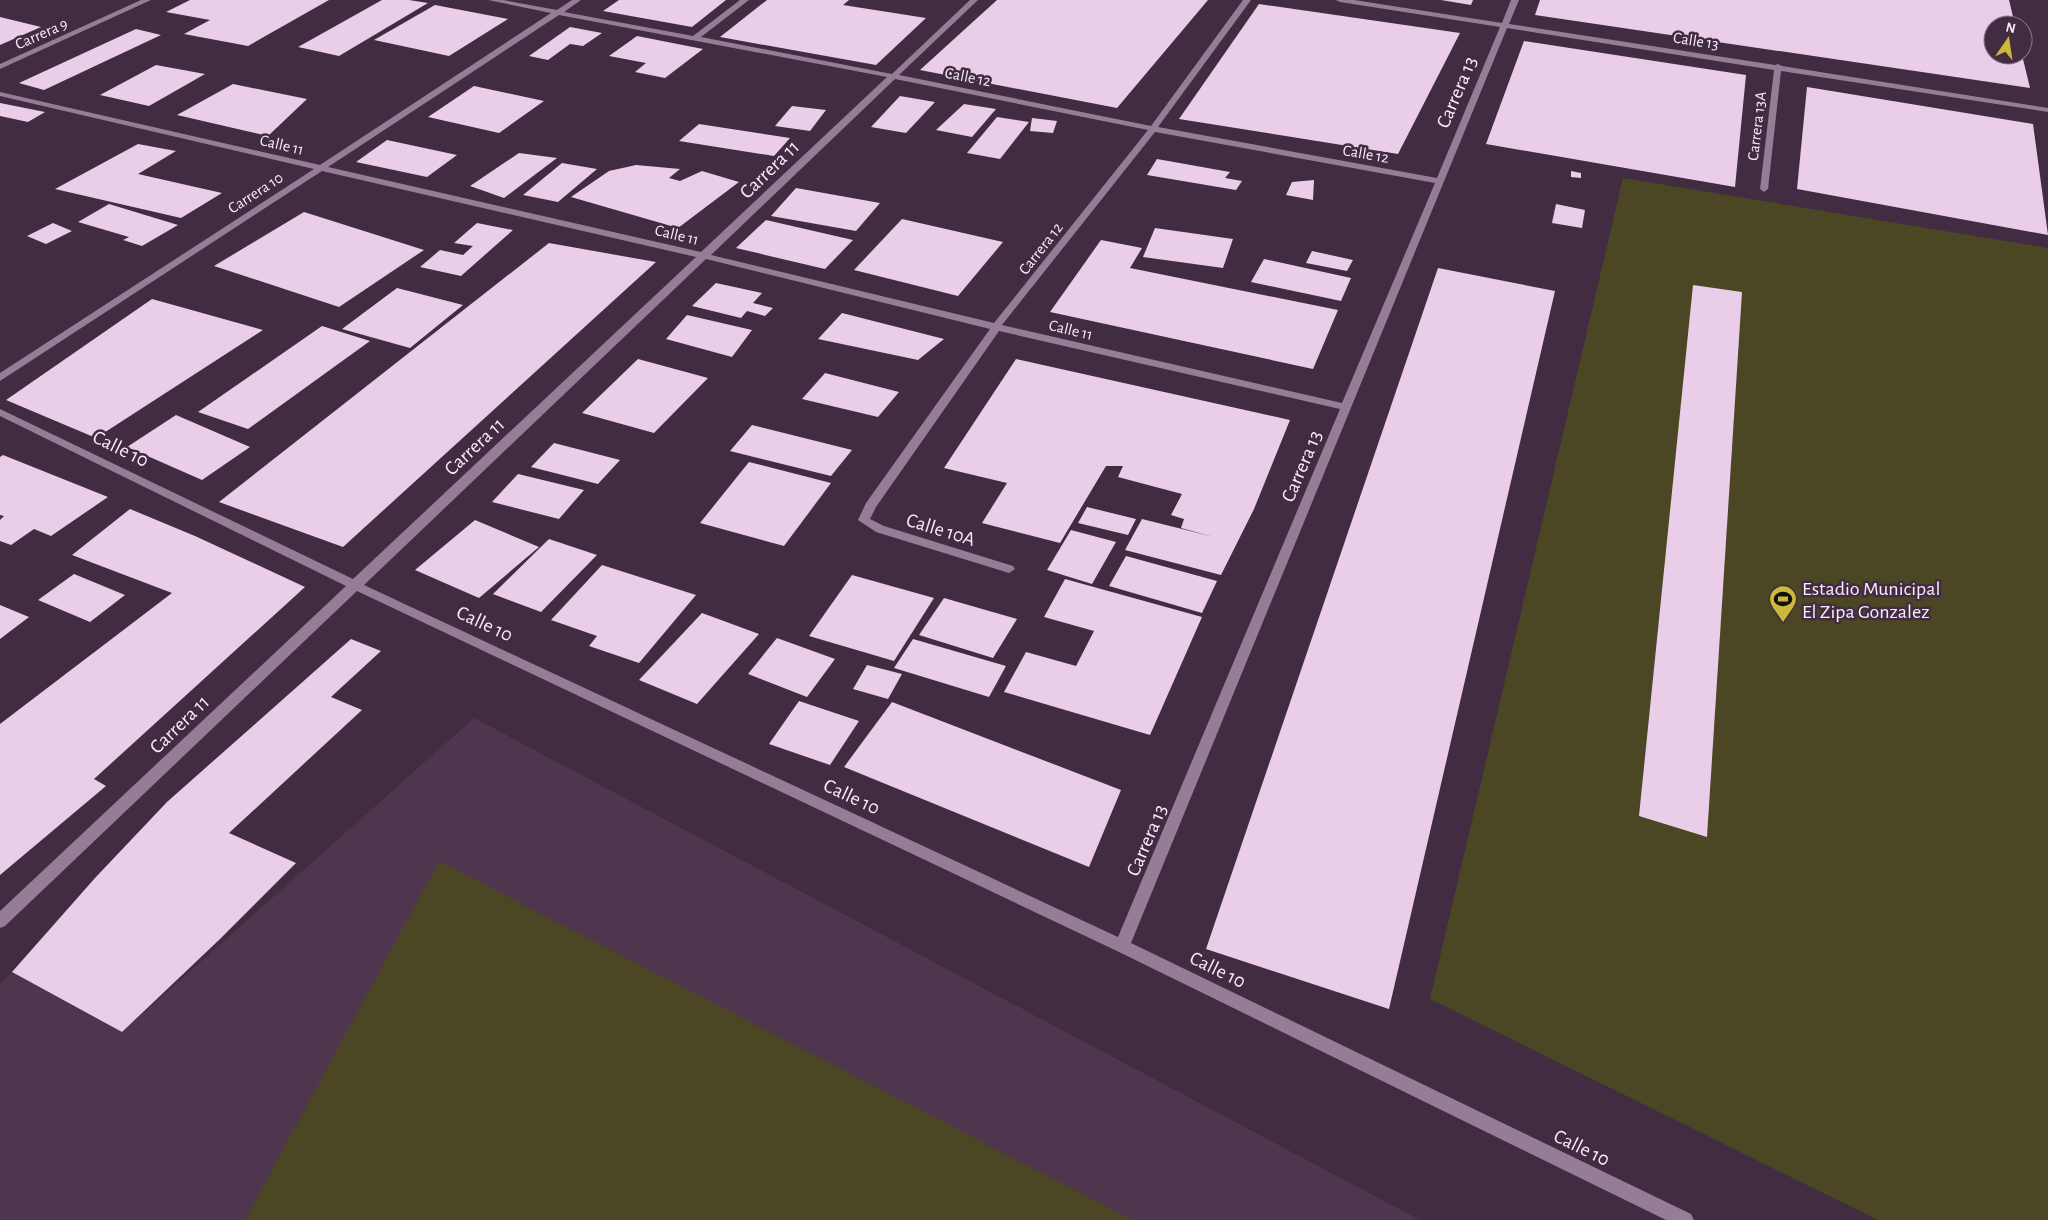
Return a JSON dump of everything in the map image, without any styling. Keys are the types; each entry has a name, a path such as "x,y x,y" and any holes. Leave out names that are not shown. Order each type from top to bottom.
{"street":[{"name":"Carrera 9","path":"0,67 147,0"},
{"name":"Calle 12","path":"492,0 892,76 1153,129 1439,182"},
{"name":"Carrera 10","path":"0,378 577,0"},
{"path":"695,38 745,0"},
{"name":"Carrera 11","path":"0,921 974,0"},
{"name":"Carrera 12","path":"864,520 870,506 996,327 1153,129 1247,0"},
{"name":"Calle 13","path":"1340,0 1778,66 2048,110"},
{"name":"Carrera 13","path":"1122,946 1515,0"},
{"name":"Carrera 13A","path":"1764,189 1778,66"},
{"name":"Calle 11","path":"0,94 705,256 996,327 1346,407"},
{"name":"Calle 10","path":"0,412 354,585 1122,946 1685,1220"},
{"name":"Calle 10A","path":"864,520 880,529 1010,569"}],"shaded area":[{"name":"Estadio Municipal El Zipa Gonzalez","path":"1623,178 2048,248 2048,1220 1878,1220 1430,999"},
{"path":"474,718 1420,1220 0,1220 0,984 12,972 122,1032"},
{"path":"439,861 1133,1220 245,1220"}],"building":[{"path":"190,0 329,0 248,46 184,34 210,20 166,12"},
{"path":"382,0 409,0 428,3 339,56 298,47"},
{"path":"619,0 726,0 692,27 603,11"},
{"path":"767,0 849,0 843,5 926,18 876,65 720,37"},
{"path":"997,0 1208,0 1117,108 920,70"},
{"path":"1441,0 1473,0 1471,5"},
{"path":"1540,0 2009,0 2013,15 1983,15 1983,65 2024,65 2030,88 1535,15"},
{"path":"1259,4 1460,33 1398,154 1179,119"},
{"path":"435,5 508,19 449,56 374,40"},
{"path":"0,17 41,27 0,45"},
{"path":"570,27 602,33 583,46 570,44 548,60 529,56"},
{"path":"136,29 161,35 44,90 19,83"},
{"path":"637,36 703,49 665,78 635,72 646,63 609,56"},
{"path":"1524,41 1746,75 1735,187 1486,144"},
{"path":"156,65 205,74 149,106 100,95"},
{"path":"233,84 307,99 268,136 177,115"},
{"path":"474,86 544,101 499,133 428,117"},
{"path":"1807,87 2033,124 2048,235 1797,189"},
{"path":"900,96 935,102 906,133 871,127"},
{"path":"0,103 45,112 28,122 0,116"},
{"path":"964,104 996,109 972,137 936,130"},
{"path":"792,106 826,110 810,131 775,126"},
{"path":"997,117 1029,122 1000,159 967,153"},
{"path":"1032,118 1057,121 1053,133 1030,131"},
{"path":"699,124 790,138 774,156 679,141"},
{"path":"387,140 457,155 427,177 356,162"},
{"path":"138,144 176,151 138,174 222,193 181,218 55,189"},
{"path":"519,153 557,158 504,198 470,186"},
{"path":"1157,159 1230,172 1225,178 1242,181 1236,190 1147,175"},
{"path":"562,163 597,169 558,202 523,195"},
{"path":"636,165 680,169 669,178 680,181 702,171 739,182 678,228 571,197 609,171"},
{"path":"1571,171 1581,173 1581,178 1571,177"},
{"path":"1314,180 1313,200 1286,195 1292,182"},
{"path":"796,188 880,203 856,231 771,216"},
{"path":"109,204 178,225 142,246 123,240 129,237 78,222"},
{"path":"1556,204 1585,210 1582,228 1552,223"},
{"path":"304,212 424,250 339,307 214,266"},
{"path":"902,219 1003,242 958,296 854,270"},
{"path":"766,220 853,240 825,269 736,248"},
{"path":"53,223 72,231 46,244 27,236"},
{"path":"477,223 513,230 461,276 420,267 440,250 463,255 473,246 454,243"},
{"path":"1155,228 1233,239 1223,268 1143,257"},
{"path":"1101,240 1142,248 1130,268 1338,310 1313,369 1050,312"},
{"path":"549,243 656,262 343,547 219,502"},
{"path":"1312,251 1353,260 1347,271 1306,263"},
{"path":"1264,259 1351,278 1341,301 1251,282"},
{"path":"1438,268 1555,291 1389,1009 1206,949"},
{"path":"716,283 762,293 753,303 773,308 765,316 747,311 741,318 692,306"},
{"path":"1693,285 1742,292 1707,837 1639,816"},
{"path":"397,288 463,305 410,348 342,329"},
{"path":"152,299 263,330 96,438 6,400"},
{"path":"842,313 944,339 918,360 818,339"},
{"path":"687,315 752,330 732,357 666,339"},
{"path":"322,326 370,341 248,429 198,412"},
{"path":"638,359 708,378 654,433 582,413"},
{"path":"1016,359 1290,420 1254,509 1221,575 1125,550 1142,519 1214,537 1181,528 1184,519 1171,515 1182,494 1118,477 1123,466 1106,466 1060,543 982,523 1007,483 944,468"},
{"path":"825,373 899,392 878,417 802,399"},
{"path":"176,415 250,447 202,480 127,447"},
{"path":"752,425 852,450 831,476 730,451"},
{"path":"554,443 620,460 598,484 531,467"},
{"path":"3,455 108,497 51,536 34,529 11,545 0,541 0,520 4,516 0,515 0,457"},
{"path":"749,462 831,483 784,546 700,523"},
{"path":"518,474 584,490 559,519 492,502"},
{"path":"1087,507 1136,519 1128,535 1078,523"},
{"path":"130,509 195,536 305,587 94,779 106,786 0,875 0,724 172,593 72,555"},
{"path":"475,520 539,547 479,598 415,570"},
{"path":"1071,530 1116,542 1092,584 1047,570"},
{"path":"549,539 597,555 541,612 493,594"},
{"path":"1126,556 1217,581 1202,613 1109,586"},
{"path":"602,565 696,595 639,663 589,646 597,636 551,620"},
{"path":"74,574 125,595 90,622 38,600"},
{"path":"852,575 934,598 894,661 809,636"},
{"path":"1065,579 1202,617 1150,735 1004,692 1026,652 1076,666 1094,631 1044,617"},
{"path":"944,598 1017,619 993,658 919,635"},
{"path":"0,605 29,617 0,639"},
{"path":"702,613 759,634 697,704 639,680"},
{"path":"777,638 835,659 807,697 748,674"},
{"path":"351,639 381,651 331,697 362,710 229,833 296,863 220,939 122,1032 12,972 95,878 167,802"},
{"path":"913,639 1006,666 989,697 894,668"},
{"path":"867,665 902,674 888,699 853,689"},
{"path":"799,701 859,721 830,765 769,744"},
{"path":"892,702 1121,790 1089,867 844,767"}],"place":[{"name":"Estadio Municipal El Zipa Gonzalez","path":"1783,623"}]}
